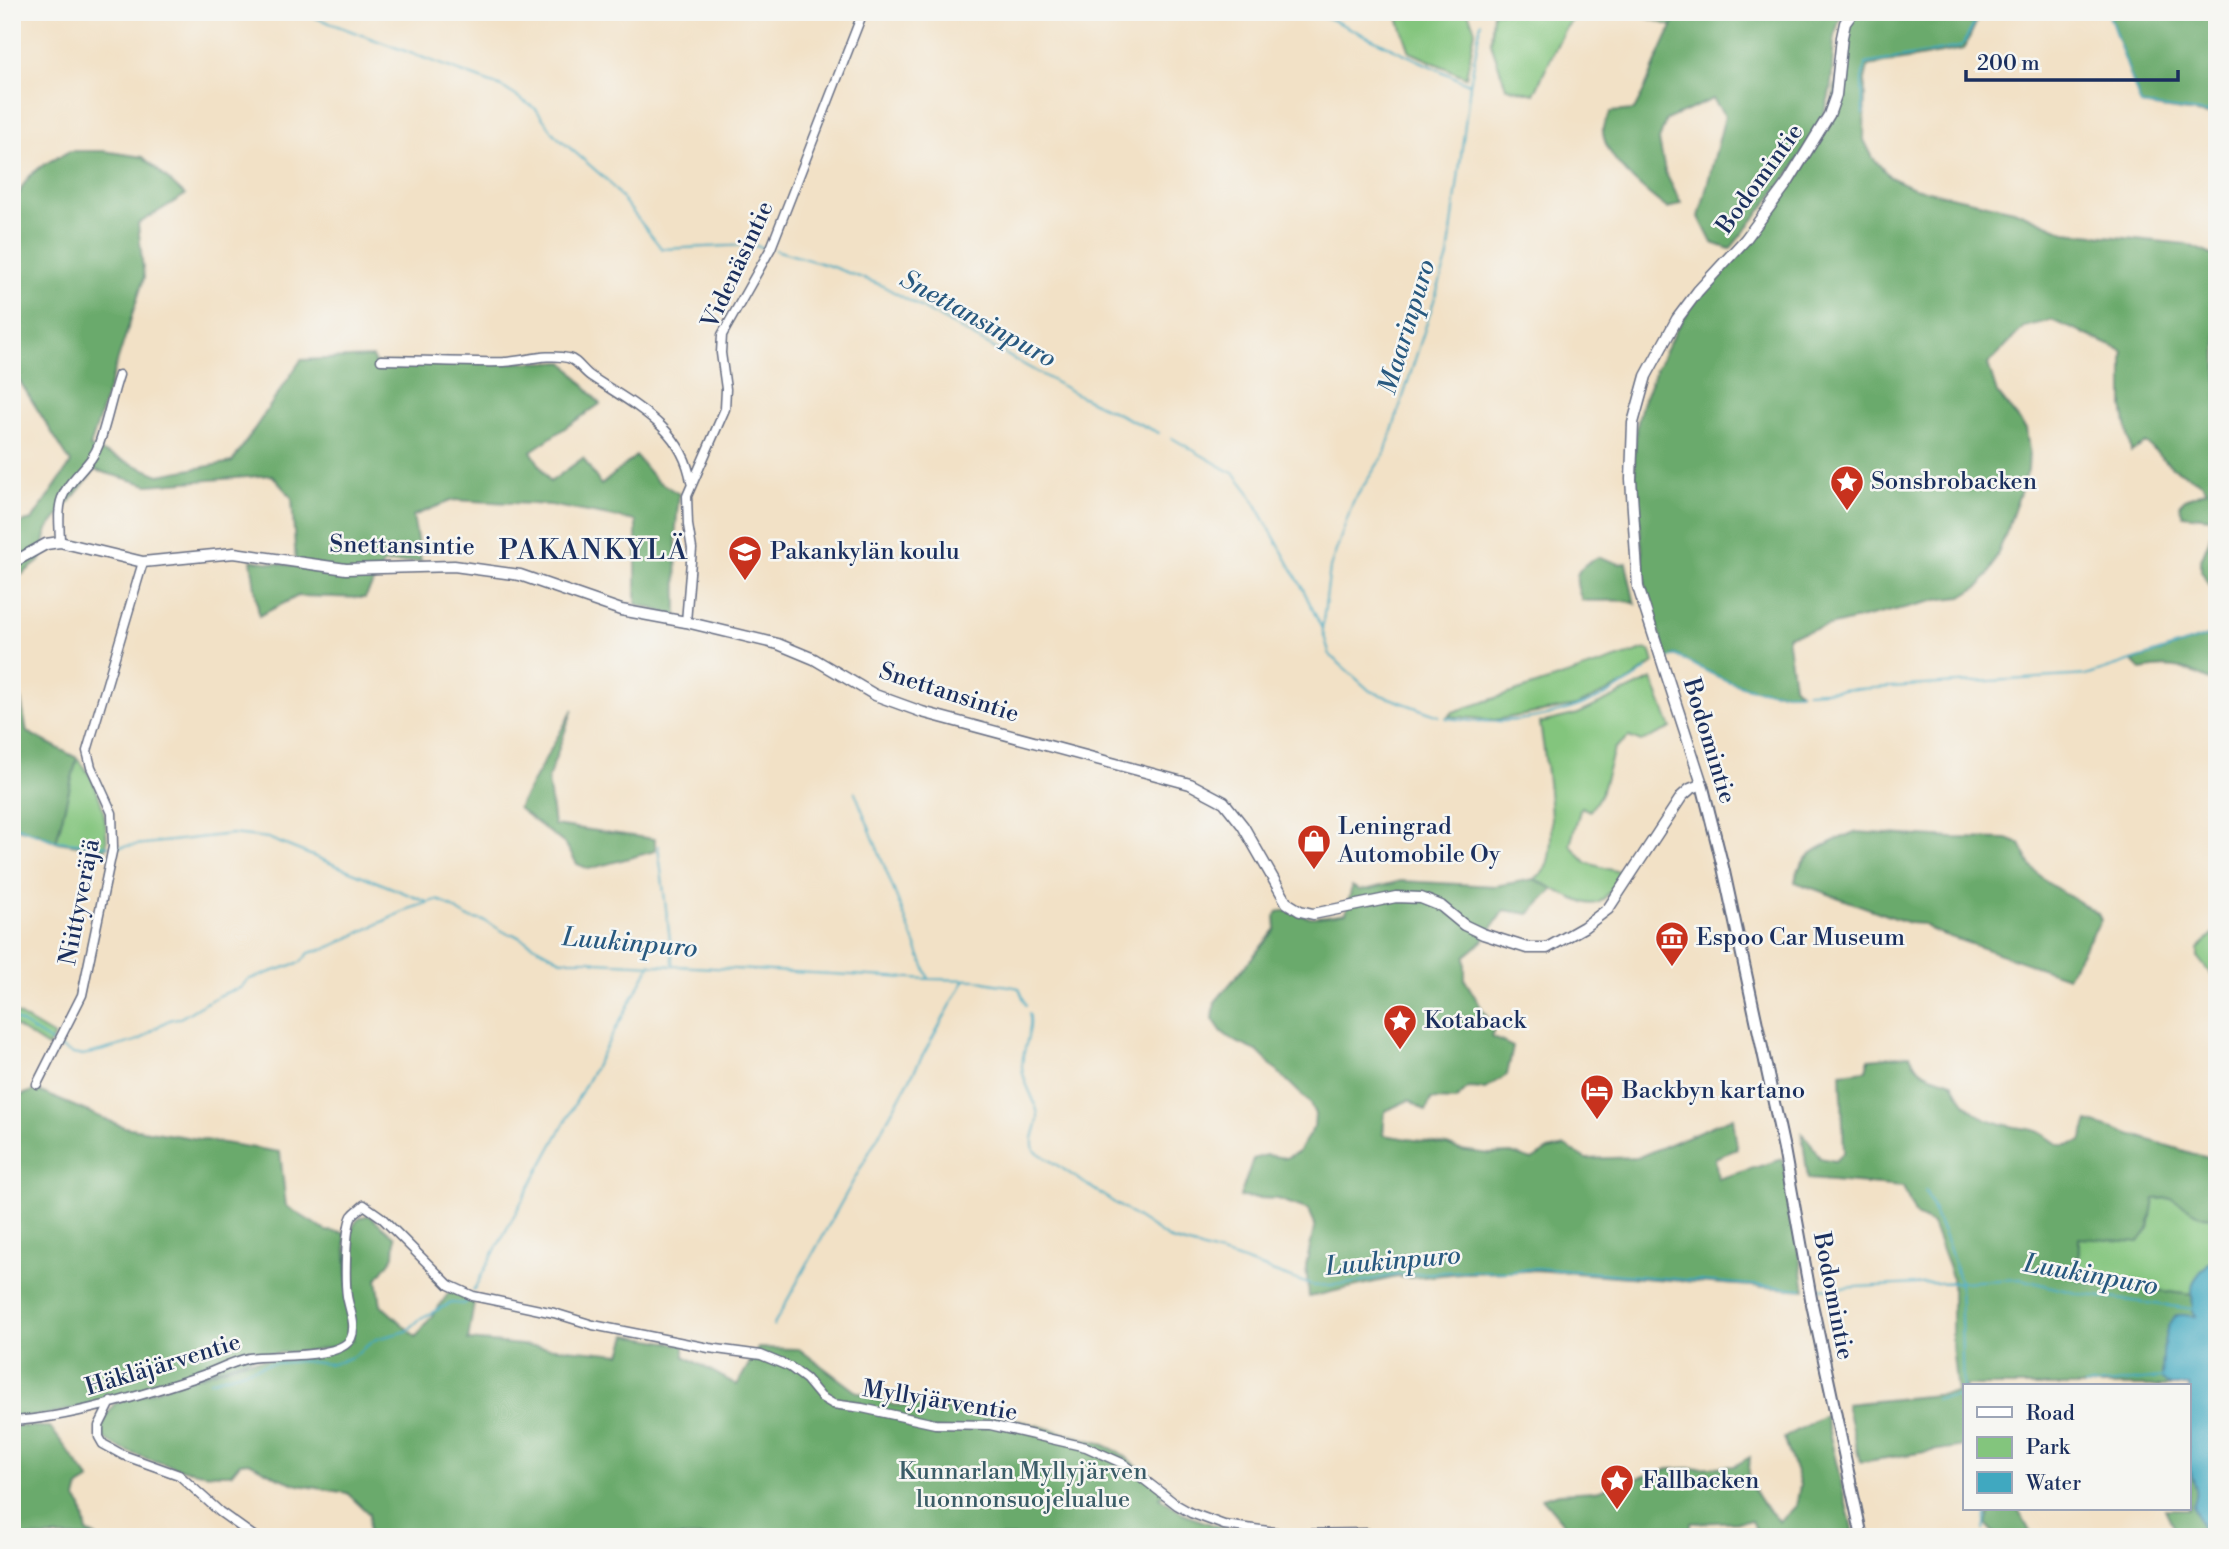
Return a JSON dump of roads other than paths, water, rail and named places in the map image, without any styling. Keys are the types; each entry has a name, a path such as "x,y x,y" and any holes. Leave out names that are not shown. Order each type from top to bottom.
{"main road":[{"name":"Bodomintie","path":"1702,784 1782,1135 1812,1304 1862,1537"}],"street":[{"name":"Videnäsintie","path":"686,622 692,549 687,496 725,409 722,335 771,248 863,12"},
{"name":"Bodomintie","path":"1702,784 1638,587 1631,479 1633,423 1646,376 1677,319 1698,290 1745,240 1788,183 1829,115 1836,95 1845,23 1853,12"},
{"path":"381,360 505,362 570,358 587,374 653,417 665,429 680,447 688,464 691,485"},
{"path":"12,563 46,544 60,542 61,500 99,446 119,375"},
{"name":"Snettansintie","path":"60,542 143,562 234,553 346,569 454,566 487,569 532,578 621,610 778,644 799,651 875,695 922,712 1190,784 1224,802 1243,826 1287,903 1300,911 1313,914 1396,897 1421,898 1441,906 1464,925 1483,934 1527,948 1547,948 1584,927 1608,909 1682,796 1702,784"},
{"name":"Niittyveräjä","path":"37,1084 82,995 113,847 111,813 87,751 143,562"},
{"name":"Häkläjärventie","path":"12,1421 53,1417 110,1402 185,1381 245,1359 313,1354 337,1349 347,1343 352,1333 346,1289 349,1232 352,1216 364,1205"},
{"name":"Myllyjärventie","path":"364,1205 381,1217 449,1284 473,1296 554,1313 593,1325 709,1348 761,1355 790,1367 806,1379 821,1397 833,1404 935,1424 990,1425 1086,1447 1124,1464 1191,1513 1224,1525 1290,1534 1368,1533 1375,1537"},
{"path":"110,1402 99,1426 99,1437 103,1444 123,1455 179,1475 220,1512 255,1537"}],"water":[{"path":"2217,1255 2217,1537 2206,1537 2193,1506 2196,1494 2190,1470 2190,1384 2168,1384 2162,1380 2164,1343 2169,1324 2179,1315 2196,1316 2192,1312 2192,1293 2194,1281"}],"waterway":[{"name":"Snettansinpuro","path":"300,12 502,87 536,109 555,135 608,181 662,249 749,245 767,248"},
{"path":"1315,12 1469,84"},
{"path":"1863,114 1862,79 1865,64 1959,47 1981,12"},
{"path":"2108,12 2141,105 2217,114"},
{"name":"Maarinpuro","path":"1322,629 1330,568 1353,502 1385,453 1448,257 1470,85 1481,22"},
{"name":"Snettansinpuro","path":"775,250 881,285 1080,396 1159,433"},
{"name":"Snettansinpuro","path":"1172,438 1236,475 1249,492 1302,587 1322,629 1330,655 1370,691 1439,716"},
{"path":"1807,692 2089,675 2217,633"},
{"path":"1667,660 1675,655 1721,678 1750,688 1800,692"},
{"path":"1446,718 1499,721 1552,714 1602,697 1647,669"},
{"path":"855,792 929,979"},
{"path":"12,825 56,841 109,846"},
{"path":"118,847 232,834 268,838 427,902"},
{"path":"658,846 673,963"},
{"name":"Luukinpuro","path":"60,1048 81,1055 141,1039 164,1023 180,1018 218,996 241,988 247,980 301,962 309,953 330,947 409,909 436,900 469,918 485,921 508,934 513,934 561,960 978,980 1019,988 1026,1005"},
{"path":"473,1291 651,964"},
{"path":"773,1326 964,981"},
{"name":"Luukinpuro","path":"1029,1013 1030,1026 1022,1066 1038,1112 1034,1150 1171,1240 1235,1258 1314,1286 1346,1284 1396,1275 1466,1271 1509,1272 1536,1268 1802,1289"},
{"name":"Luukinpuro","path":"12,1017 53,1043"},
{"path":"1925,1190 1949,1247 1960,1282 1963,1396"},
{"name":"Luukinpuro","path":"1815,1289 2021,1279 2079,1294 2193,1309"},
{"path":"210,1381 268,1364 339,1362 352,1357 376,1339 407,1331 421,1318 443,1307 468,1301"},
{"path":"2104,1384 2162,1378"},
{"path":"1936,1399 1963,1396"},
{"path":"1984,1530 1987,1510"},
{"path":"1213,1537 1215,1528"}],"place":[{"name":"Sonsbrobacken","path":"1847,512"},
{"name":"Pakankylän koulu","path":"745,582"},
{"name":"Leningrad Automobile Oy","path":"1314,871"},
{"name":"Espoo Car Museum","path":"1672,968"},
{"name":"Kotaback","path":"1400,1051"},
{"name":"Backbyn kartano","path":"1597,1121"},
{"name":"Fallbacken","path":"1617,1511"}],"district":[{"name":"PAKANKYLÄ","path":"594,550"}],"park label":[{"name":"Kunnarlan Myllyjärven luonnonsuojelualue","path":"1023,1486"}]}
